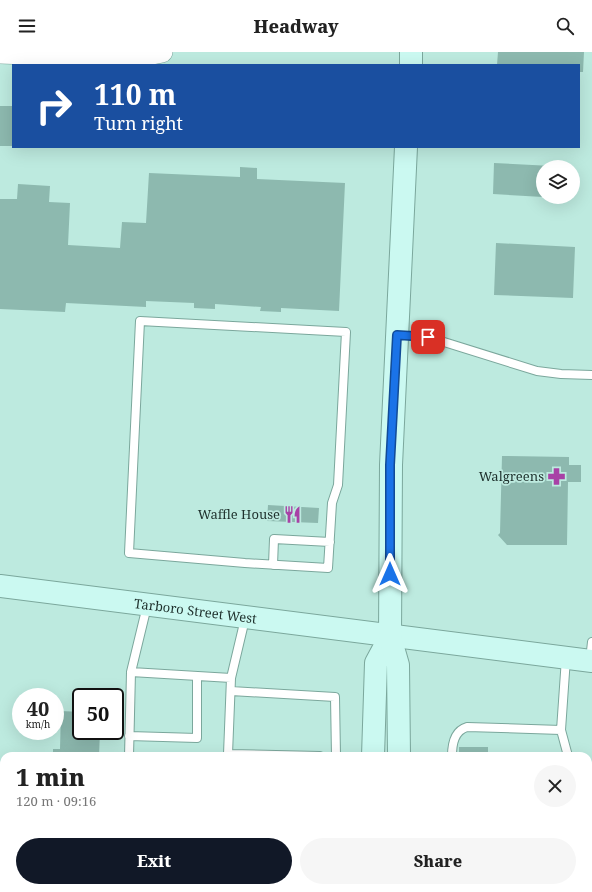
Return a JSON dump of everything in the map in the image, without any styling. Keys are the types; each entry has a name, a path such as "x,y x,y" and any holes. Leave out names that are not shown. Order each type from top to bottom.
{"main road":[{"path":"410,64 411,52"},
{"path":"399,752 398,665 390,637 390,465 406,148"},
{"name":"Tarboro Street West","path":"0,586 390,637 423,639 566,658 591,655"},
{"path":"373,752 376,663 390,637"}],"street":[{"path":"0,52 132,58 162,52"}],"lane":[{"path":"140,321 346,332 338,485 332,504 328,568 273,565 129,553 140,321"},
{"path":"397,335 428,337 537,371 561,374 592,375"},
{"path":"273,565 274,539 330,542"},
{"path":"129,752 131,672 147,606"},
{"path":"228,752 231,678 245,618"},
{"path":"566,658 561,730 567,752"},
{"path":"131,672 231,678"},
{"path":"129,736 197,738 197,676"},
{"path":"231,691 335,697 336,752"},
{"path":"452,752 452,745 457,734 462,728 561,730"}],"building":[{"path":"498,52 584,52 583,72 580,72 580,64 497,64"},
{"path":"0,106 12,106 12,146 0,146"},
{"path":"494,163 536,165 536,197 493,194"},
{"path":"240,167 257,168 257,179 345,183 339,311 281,308 281,312 260,311 261,307 215,304 215,309 194,308 194,303 146,301 146,307 66,303 65,312 0,309 0,199 17,199 18,184 50,186 49,202 70,203 68,245 120,248 122,222 146,223 149,173 240,177"},
{"path":"496,243 575,247 573,298 494,295"},
{"name":"Walgreens","path":"502,456 569,457 569,465 581,465 581,482 568,482 567,545 507,545 498,535 500,533"},
{"name":"Waffle House","path":"268,505 319,508 318,523 267,521"},
{"path":"64,711 72,712 72,740 100,740 99,752 53,752 53,749 60,749 60,740 64,740"},
{"path":"459,747 488,747 488,752 459,752"}],"place":[{"name":"Walgreens","path":"557,476"},
{"name":"Waffle House","path":"293,514"}],"route":[{"path":"390,574 390,465 397,335 428,337"}]}
